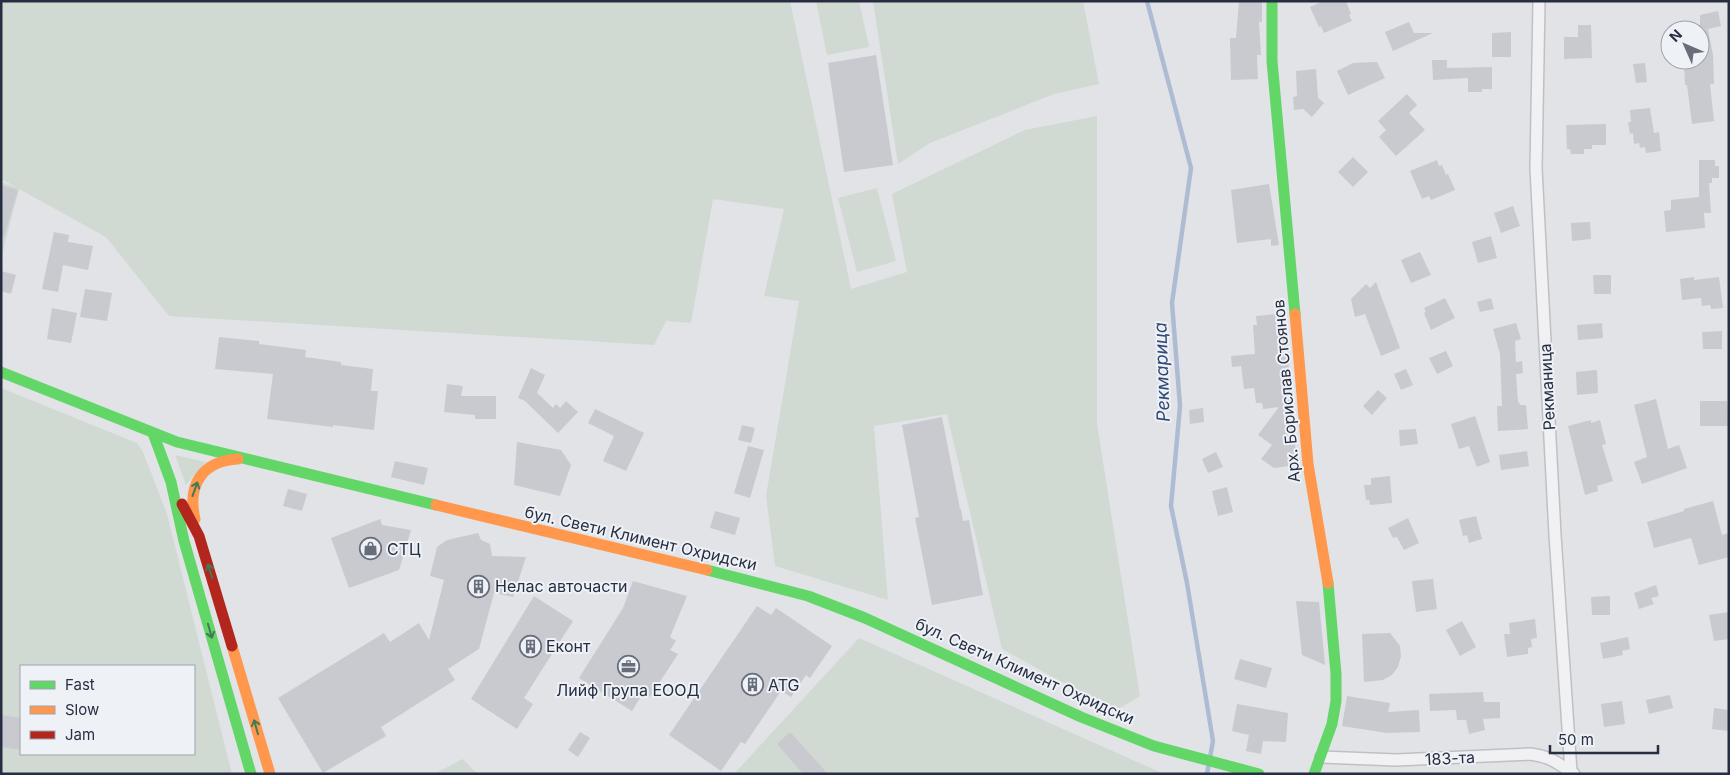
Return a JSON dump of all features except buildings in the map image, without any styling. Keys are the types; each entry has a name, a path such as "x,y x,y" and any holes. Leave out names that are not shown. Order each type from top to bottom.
{"main road":[{"name":"Арх. Борислав Стоянов","path":"1272,1 1272,61 1308,464 1330,594 1336,674 1336,701 1332,724 1314,774"},
{"name":"бул. Свети Климент Охридски","path":"1,372 177,442 741,578 808,596 866,618 1081,716 1154,746 1259,774"},
{"path":"153,433 171,482 199,536"},
{"path":"253,460 235,459 219,462 200,477 196,483 192,498 199,536 270,774"},
{"path":"171,482 184,541 251,774"}],"street":[{"name":"Рекманица","path":"1539,1 1536,168 1555,535 1573,773"},
{"name":"183-та","path":"1320,757 1396,760 1530,754 1542,755 1554,760 1573,773"}],"shaded area":[{"path":"1,1 790,1 851,289 907,272 892,194 1025,130 1097,116 1097,424 1140,696 1115,711 1002,649 947,414 874,426 888,600 775,566 766,496 799,301 764,296 784,209 713,199 691,323 666,321 654,345 169,316 106,237 19,189 1,258 1,182 16,187 1,179"},
{"path":"816,1 859,1 869,47 827,55"},
{"path":"873,1 1083,1 1099,84 1054,94 930,143 898,164"},
{"path":"877,188 896,261 857,272 838,198"},
{"path":"1,388 137,443 143,452 167,514 232,774 1,774"},
{"path":"175,455 206,462 186,485"},
{"path":"859,638 1162,773 1162,774 734,774"},
{"path":"463,759 477,774 434,774"}],"waterway":[{"name":"Рекмарица","path":"1147,1 1191,168 1172,303 1180,406 1171,506 1187,583 1213,741 1207,774"}],"traffic: fast":[{"path":"1272,1 1272,61 1295,314"},
{"path":"1,372 177,442 436,505"},
{"path":"153,433 171,482 184,541 251,774"},
{"path":"707,570 808,596 865,618 1081,717 1154,746 1259,774"},
{"path":"1314,774 1332,724 1336,701 1336,674 1328,583"}],"traffic: slow":[{"path":"1295,314 1308,464 1328,583"},
{"path":"195,519 193,496 200,477 215,464 238,459"},
{"path":"436,505 707,570"},
{"path":"232,646 270,774"}],"traffic: jam":[{"path":"182,504 199,536 232,646"}],"place":[{"name":"СТЦ","path":"371,549"},
{"name":"Нелас авточасти","path":"479,586"},
{"name":"Еконт","path":"530,646"},
{"name":"Лийф Група ЕООД","path":"628,666"},
{"name":"ATG","path":"752,685"}]}
